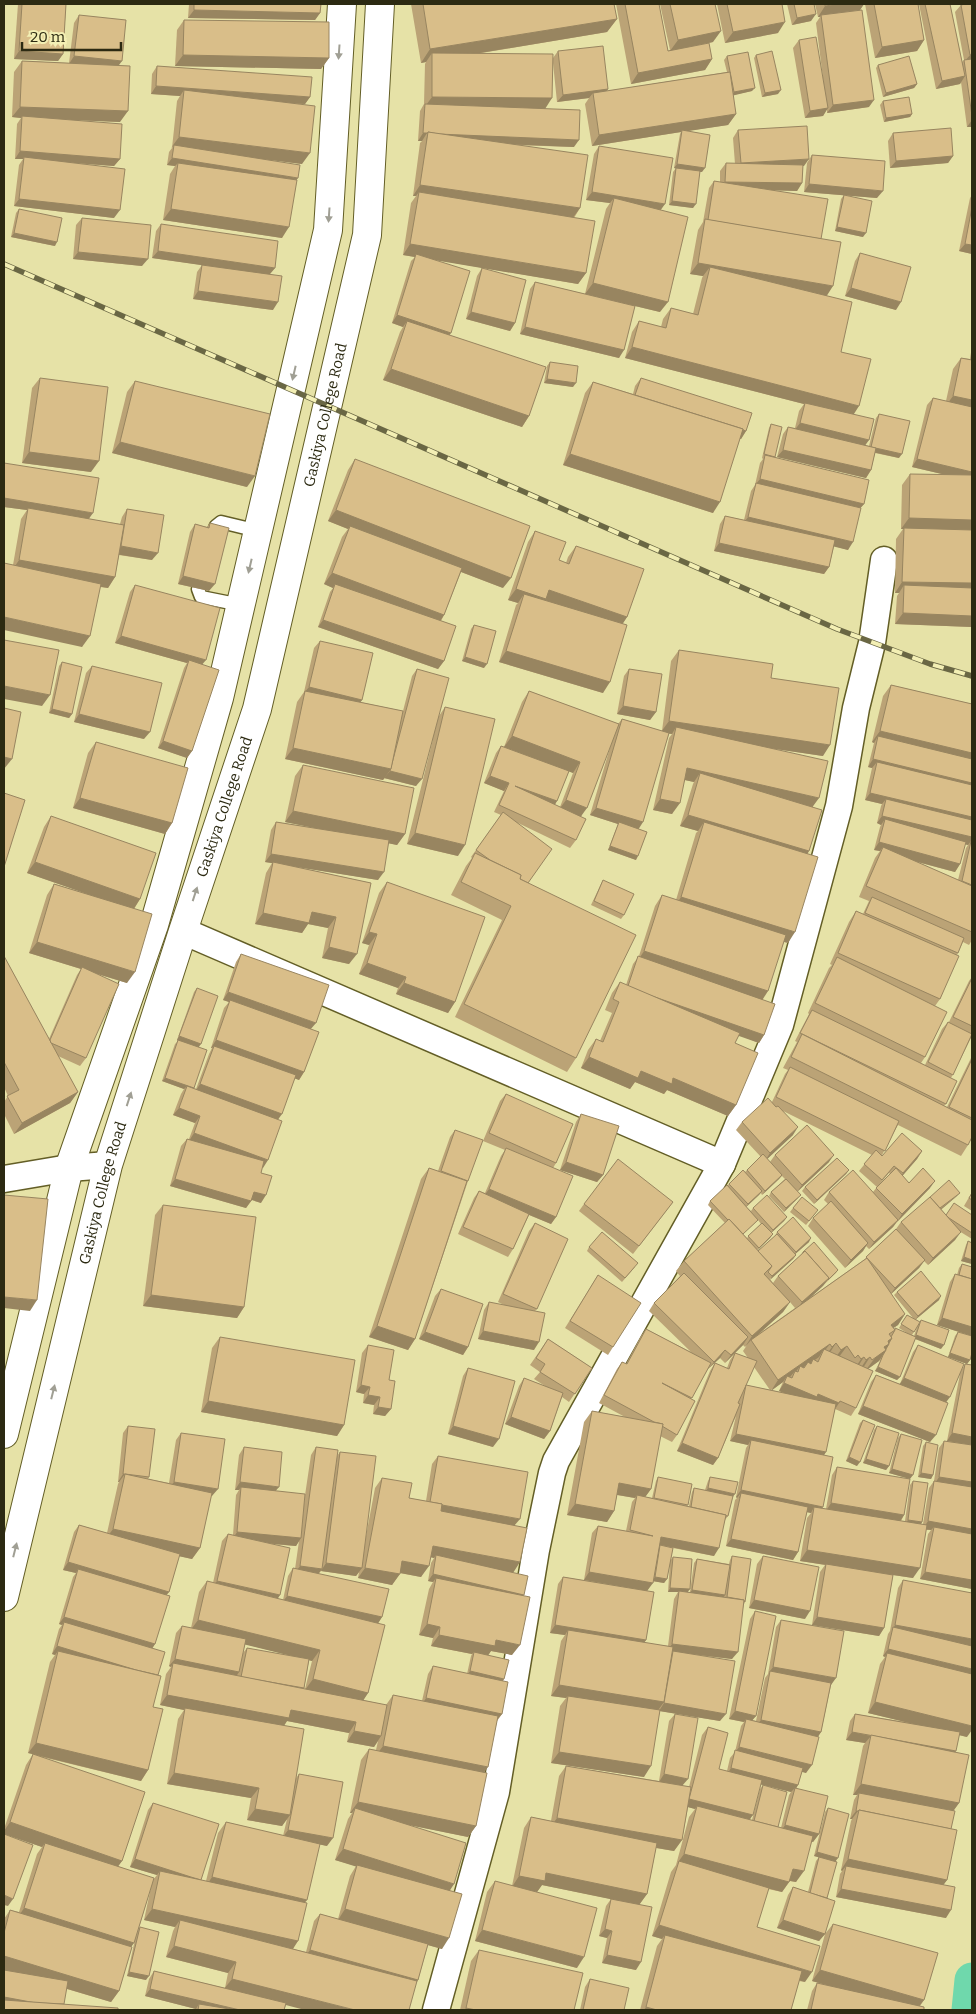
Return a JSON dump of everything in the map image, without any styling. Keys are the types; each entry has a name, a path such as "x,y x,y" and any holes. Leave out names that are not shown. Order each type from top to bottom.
{"main road":[{"path":"4,1434 69,1168 154,925 219,698 241,605 328,230 342,4"},
{"name":"Gaskiya College Road","path":"4,1597 108,1165 257,709 367,235 380,4"}],"street":[{"path":"436,2010 496,1792 536,1550 556,1461 722,1164 780,1025 840,806 856,708 872,643 884,560"},
{"path":"183,931 722,1164"},
{"path":"4,1179 69,1168 108,1165"}],"lane":[{"path":"213,533 216,526 221,522 258,531"},
{"path":"198,589 202,597 241,605"}],"building":[{"path":"22,4 66,4 63,54 19,51"},
{"path":"194,4 321,4 320,13 194,10"},
{"path":"423,4 614,4 617,19 430,49"},
{"path":"625,4 659,4 668,51 709,43 712,59 638,73"},
{"path":"670,4 715,4 721,31 678,40"},
{"path":"727,4 782,4 785,22 733,32"},
{"path":"794,4 814,4 816,14 797,18"},
{"path":"874,4 918,4 924,40 882,47"},
{"path":"925,4 950,4 965,76 942,81"},
{"path":"972,4 972,54 970,55 961,5"},
{"path":"862,10 874,100 833,105 821,15"},
{"path":"79,15 126,20 122,61 74,56"},
{"path":"184,20 329,22 329,58 183,55"},
{"path":"816,37 828,108 810,111 799,40"},
{"path":"603,46 608,89 563,95 558,51"},
{"path":"772,51 781,90 765,93 756,55"},
{"path":"748,52 755,88 734,92 727,56"},
{"path":"432,53 553,54 552,98 432,97"},
{"path":"909,56 917,84 886,93 878,65"},
{"path":"972,59 972,116 964,60"},
{"path":"22,61 130,66 128,111 20,107"},
{"path":"157,66 312,77 310,97 156,86"},
{"path":"730,72 736,114 599,135 593,93"},
{"path":"184,90 315,106 310,153 179,137"},
{"path":"909,97 912,114 886,118 883,101"},
{"path":"425,104 580,110 579,140 423,133"},
{"path":"22,116 122,124 120,159 20,151"},
{"path":"807,126 809,159 741,163 738,130"},
{"path":"951,128 953,156 896,161 893,133"},
{"path":"682,130 710,135 705,168 677,164"},
{"path":"428,132 588,155 580,208 420,185"},
{"path":"174,145 300,165 298,178 172,158"},
{"path":"599,146 673,158 665,204 592,192"},
{"path":"812,155 885,161 883,191 809,184"},
{"path":"24,157 125,169 120,210 19,199"},
{"path":"178,163 297,180 289,227 171,209"},
{"path":"726,163 803,165 802,183 725,182"},
{"path":"676,168 700,171 696,204 672,201"},
{"path":"714,181 828,199 821,239 708,220"},
{"path":"419,192 595,221 586,273 410,244"},
{"path":"844,195 872,201 866,233 837,227"},
{"path":"614,198 688,217 668,302 593,283"},
{"path":"972,207 972,245 965,244"},
{"path":"19,209 62,218 57,242 14,233"},
{"path":"82,218 151,225 148,259 78,252"},
{"path":"705,219 841,242 833,286 698,263"},
{"path":"161,224 278,241 275,268 158,251"},
{"path":"860,253 911,267 901,302 851,288"},
{"path":"416,254 470,271 451,333 397,315"},
{"path":"202,265 282,276 278,302 198,291"},
{"path":"710,267 852,302 841,352 871,359 859,406 632,347 639,321 666,328 671,308 698,315"},
{"path":"482,268 526,280 515,323 471,312"},
{"path":"535,282 635,306 624,350 525,327"},
{"path":"407,321 546,367 529,416 391,369"},
{"path":"961,358 972,360 972,400 953,396"},
{"path":"550,362 578,366 576,383 547,379"},
{"path":"40,378 108,387 99,461 29,452"},
{"path":"641,378 752,413 746,431 635,395"},
{"path":"135,381 270,414 255,476 120,442"},
{"path":"593,382 743,429 720,502 570,454"},
{"path":"933,398 972,407 972,472 917,459"},
{"path":"805,403 874,419 869,440 800,423"},
{"path":"879,414 910,421 902,454 871,447"},
{"path":"771,424 782,427 775,457 764,454"},
{"path":"788,427 876,448 871,470 783,450"},
{"path":"765,455 869,480 864,504 760,479"},
{"path":"355,459 530,526 511,578 336,510"},
{"path":"4,463 99,478 93,513 4,498"},
{"path":"910,474 972,475 972,520 909,518"},
{"path":"756,483 861,508 853,542 748,517"},
{"path":"28,508 124,525 115,577 19,560"},
{"path":"127,509 164,515 158,553 121,546"},
{"path":"725,516 835,540 829,567 719,543"},
{"path":"210,523 229,528 215,584 183,576 195,524 209,528"},
{"path":"350,526 462,568 444,615 332,573"},
{"path":"904,528 972,530 972,583 902,582"},
{"path":"535,531 566,542 559,560 569,564 576,546 644,569 627,617 549,590 546,599 516,589"},
{"path":"4,563 101,584 90,636 4,617"},
{"path":"335,584 456,626 444,661 323,620"},
{"path":"135,585 220,608 206,660 121,636"},
{"path":"904,585 972,588 972,616 903,613"},
{"path":"524,594 627,625 610,682 506,651"},
{"path":"474,625 496,631 487,664 465,657"},
{"path":"4,640 59,650 50,695 4,686"},
{"path":"320,641 373,653 362,700 309,687"},
{"path":"679,650 773,664 771,678 839,688 830,745 669,721"},
{"path":"189,660 219,670 192,751 163,741"},
{"path":"62,662 82,667 72,714 52,709"},
{"path":"92,666 162,683 150,732 79,714"},
{"path":"417,669 449,678 422,779 390,771"},
{"path":"629,669 662,674 656,712 623,706"},
{"path":"891,685 972,704 972,753 880,731"},
{"path":"305,691 403,711 391,769 293,748"},
{"path":"529,691 619,724 587,808 566,800 580,762 512,736"},
{"path":"445,707 495,719 465,845 415,833"},
{"path":"4,708 21,712 12,759 4,757"},
{"path":"622,719 669,733 643,822 596,808"},
{"path":"676,727 828,761 819,798 687,768 680,803 660,799"},
{"path":"878,736 972,759 972,783 873,759"},
{"path":"96,742 188,768 172,823 80,798"},
{"path":"501,746 569,771 557,801 515,786 586,819 576,840 499,805 509,783 490,776"},
{"path":"877,762 972,785 972,817 870,793"},
{"path":"303,765 414,788 405,834 293,811"},
{"path":"700,773 822,810 809,851 688,815"},
{"path":"4,793 25,800 4,867"},
{"path":"886,799 972,820 972,837 882,816"},
{"path":"503,812 552,849 528,883 520,879 521,875 490,860 476,850"},
{"path":"51,816 156,853 140,899 35,862"},
{"path":"885,819 966,842 960,864 879,842"},
{"path":"276,822 389,840 384,872 271,854"},
{"path":"619,822 647,832 638,856 610,846"},
{"path":"704,822 818,857 795,932 681,897"},
{"path":"972,841 972,885 962,881"},
{"path":"883,847 972,886 972,932 866,886"},
{"path":"475,853 521,875 520,879 636,935 576,1058 464,1004 511,906 461,882"},
{"path":"273,862 371,883 357,954 329,947 336,917 312,912 309,923 263,913"},
{"path":"603,880 634,894 624,915 594,901"},
{"path":"387,882 485,917 455,1002 404,983 406,977 367,963 377,934 369,932"},
{"path":"54,884 152,914 135,972 37,942"},
{"path":"662,895 786,935 768,991 644,951"},
{"path":"872,897 964,938 958,953 865,913"},
{"path":"856,911 959,956 940,999 838,953"},
{"path":"241,954 329,985 316,1023 228,992"},
{"path":"4,956 78,1092 22,1123 7,1096 19,1090 4,1062"},
{"path":"638,956 775,1004 764,1035 628,986"},
{"path":"837,957 947,1012 925,1057 815,1003"},
{"path":"82,967 119,984 86,1058 51,1043 50,1040"},
{"path":"972,978 972,1026 953,1017"},
{"path":"620,982 740,1033 735,1043 758,1053 736,1105 673,1078 672,1084 641,1071 638,1078 589,1057 596,1039 603,1042 619,1002 613,999"},
{"path":"197,988 218,996 201,1044 179,1036"},
{"path":"230,1000 319,1032 304,1072 216,1040"},
{"path":"812,1010 957,1081 946,1104 800,1033"},
{"path":"948,1022 972,1034 953,1075 928,1062"},
{"path":"802,1034 972,1120 972,1137 968,1145 791,1057"},
{"path":"178,1040 207,1050 194,1088 165,1078"},
{"path":"214,1046 296,1075 282,1114 200,1084"},
{"path":"972,1059 972,1118 949,1107"},
{"path":"790,1067 899,1121 885,1151 776,1097"},
{"path":"187,1086 282,1121 268,1160 194,1133 200,1116 179,1108"},
{"path":"506,1094 573,1124 556,1163 489,1133"},
{"path":"768,1098 798,1127 770,1153 742,1122"},
{"path":"581,1114 619,1126 603,1175 566,1162"},
{"path":"807,1125 834,1155 802,1185 775,1155"},
{"path":"455,1130 483,1140 468,1181 441,1171"},
{"path":"902,1133 922,1151 903,1173 894,1166 882,1180 864,1164 876,1150 882,1156"},
{"path":"187,1139 264,1161 261,1173 272,1176 266,1195 254,1192 251,1201 175,1179"},
{"path":"506,1148 573,1176 556,1217 489,1189"},
{"path":"763,1154 782,1175 765,1191 747,1170"},
{"path":"837,1158 849,1170 817,1200 805,1187"},
{"path":"618,1159 673,1202 639,1246 584,1204"},
{"path":"429,1168 467,1181 415,1339 377,1326"},
{"path":"896,1168 909,1183 923,1168 935,1181 902,1214 876,1188"},
{"path":"743,1170 762,1191 748,1204 729,1184"},
{"path":"853,1170 898,1220 874,1242 829,1192"},
{"path":"786,1179 801,1195 786,1208 771,1192"},
{"path":"949,1180 960,1193 940,1208 930,1197"},
{"path":"727,1185 758,1220 743,1234 710,1201"},
{"path":"479,1191 529,1214 513,1249 463,1227"},
{"path":"4,1195 48,1199 37,1300 4,1297"},
{"path":"767,1195 787,1217 773,1230 753,1208"},
{"path":"802,1197 818,1210 809,1221 793,1208"},
{"path":"930,1197 961,1232 933,1258 901,1222"},
{"path":"831,1201 868,1243 851,1260 813,1218"},
{"path":"954,1203 972,1215 972,1233 946,1215"},
{"path":"163,1205 256,1217 244,1307 151,1295"},
{"path":"793,1217 811,1238 796,1252 777,1232"},
{"path":"729,1219 772,1266 764,1274 790,1302 752,1336 684,1261"},
{"path":"535,1223 568,1239 537,1309 503,1294"},
{"path":"762,1223 773,1234 759,1248 748,1236"},
{"path":"896,1229 925,1260 895,1288 866,1257"},
{"path":"602,1232 638,1263 625,1278 589,1247"},
{"path":"777,1234 796,1255 772,1276 768,1272 772,1266 758,1251"},
{"path":"968,1241 972,1243 972,1260 964,1257"},
{"path":"814,1242 838,1270 828,1280 829,1278 805,1251 803,1253 803,1252"},
{"path":"805,1251 829,1278 802,1302 778,1276"},
{"path":"867,1258 905,1314 891,1325 895,1330 889,1334 892,1338 888,1341 889,1344 884,1347 886,1350 872,1360 870,1357 866,1360 864,1357 861,1359 858,1355 855,1358 847,1346 841,1350 836,1343 832,1347 830,1344 778,1380 751,1340"},
{"path":"962,1264 972,1267 972,1279 959,1275"},
{"path":"921,1271 941,1296 918,1316 897,1292"},
{"path":"684,1273 748,1337 731,1355 725,1350 714,1362 654,1303"},
{"path":"955,1274 972,1279 972,1327 942,1318"},
{"path":"598,1275 641,1303 613,1347 570,1321"},
{"path":"441,1289 483,1304 468,1347 425,1332"},
{"path":"489,1302 545,1313 539,1342 483,1331"},
{"path":"907,1315 920,1322 914,1332 901,1324"},
{"path":"921,1320 949,1330 944,1345 916,1335"},
{"path":"895,1328 916,1337 900,1377 878,1367"},
{"path":"646,1329 711,1363 692,1398 662,1383 695,1401 677,1435 662,1426 663,1424 654,1422 604,1395 622,1362 627,1364"},
{"path":"958,1332 972,1336 970,1360 950,1353"},
{"path":"220,1337 355,1360 344,1425 208,1401"},
{"path":"548,1339 592,1368 575,1394 540,1372 545,1364 536,1358"},
{"path":"368,1345 394,1350 389,1380 395,1381 391,1409 378,1407 380,1397 368,1395 370,1387 361,1385"},
{"path":"918,1345 964,1364 950,1397 904,1378"},
{"path":"824,1349 873,1371 856,1408 818,1394 817,1397 784,1383 787,1376 792,1378 795,1371 798,1372 800,1366 804,1368 808,1362 811,1364 813,1359 818,1362"},
{"path":"735,1353 757,1361 738,1403 740,1404 718,1458 682,1443 715,1363 729,1369"},
{"path":"965,1364 972,1365 972,1437 952,1433"},
{"path":"468,1368 515,1381 499,1439 453,1426"},
{"path":"876,1375 948,1403 936,1435 863,1406"},
{"path":"524,1378 563,1393 550,1431 511,1417"},
{"path":"746,1385 836,1404 826,1452 736,1434"},
{"path":"592,1411 663,1424 651,1489 619,1483 614,1511 575,1504"},
{"path":"863,1420 875,1425 860,1462 849,1457"},
{"path":"128,1426 155,1429 149,1477 123,1474"},
{"path":"877,1426 899,1433 889,1466 866,1459"},
{"path":"181,1433 225,1439 218,1489 174,1482"},
{"path":"901,1434 922,1440 913,1475 892,1469"},
{"path":"751,1440 833,1457 823,1507 741,1490"},
{"path":"944,1441 972,1445 972,1482 939,1477"},
{"path":"926,1442 938,1445 933,1475 921,1473"},
{"path":"244,1447 282,1452 279,1487 240,1482"},
{"path":"316,1447 338,1450 322,1569 300,1566"},
{"path":"340,1452 376,1456 362,1568 326,1563"},
{"path":"438,1456 528,1472 520,1519 430,1502"},
{"path":"837,1467 910,1479 904,1515 831,1503"},
{"path":"125,1474 212,1493 200,1548 113,1529"},
{"path":"658,1477 692,1484 688,1505 654,1498"},
{"path":"710,1477 738,1482 735,1494 708,1488"},
{"path":"382,1478 412,1483 409,1498 442,1504 441,1511 527,1528 520,1562 433,1546 429,1566 402,1561 400,1574 365,1568"},
{"path":"913,1481 928,1483 922,1522 908,1520"},
{"path":"934,1481 972,1487 972,1529 928,1521"},
{"path":"241,1487 305,1494 301,1538 237,1532"},
{"path":"694,1488 733,1496 728,1516 691,1507"},
{"path":"741,1493 808,1507 798,1552 731,1539"},
{"path":"637,1495 726,1515 719,1548 661,1537 653,1583 589,1572 598,1526 653,1536 630,1530"},
{"path":"814,1507 927,1525 920,1568 807,1550"},
{"path":"79,1525 180,1554 169,1592 68,1562"},
{"path":"934,1527 972,1534 972,1580 925,1572"},
{"path":"228,1534 290,1548 280,1595 217,1581"},
{"path":"660,1545 673,1548 667,1579 655,1577"},
{"path":"436,1555 528,1576 524,1595 433,1574"},
{"path":"732,1556 751,1559 745,1602 744,1600 727,1597"},
{"path":"763,1556 819,1567 810,1611 754,1600"},
{"path":"673,1557 692,1559 690,1589 670,1588"},
{"path":"697,1559 730,1565 725,1595 692,1590"},
{"path":"826,1564 893,1575 884,1628 817,1617"},
{"path":"293,1568 389,1589 382,1617 287,1596"},
{"path":"78,1569 170,1596 155,1644 64,1617"},
{"path":"563,1577 654,1592 646,1640 555,1625"},
{"path":"436,1578 530,1597 520,1645 496,1640 495,1646 439,1635 440,1627 427,1624"},
{"path":"903,1580 972,1593 972,1639 895,1625"},
{"path":"207,1581 385,1625 368,1693 313,1679 320,1650 198,1620"},
{"path":"679,1591 744,1600 738,1652 672,1644"},
{"path":"755,1611 776,1616 756,1716 735,1711"},
{"path":"781,1620 844,1631 836,1678 773,1667"},
{"path":"64,1622 165,1652 158,1675 57,1646"},
{"path":"182,1626 246,1639 239,1672 175,1659"},
{"path":"893,1627 972,1646 972,1669 888,1649"},
{"path":"568,1630 673,1647 664,1702 559,1685"},
{"path":"247,1648 309,1659 304,1688 241,1677"},
{"path":"58,1651 161,1676 153,1707 163,1709 148,1770 36,1743"},
{"path":"673,1651 735,1661 726,1714 664,1703"},
{"path":"474,1652 509,1660 504,1679 470,1671"},
{"path":"887,1653 972,1674 972,1726 875,1702"},
{"path":"173,1663 387,1705 381,1736 354,1731 356,1722 291,1710 289,1718 167,1695"},
{"path":"433,1666 508,1682 502,1714 426,1698"},
{"path":"770,1671 831,1683 821,1732 761,1720"},
{"path":"393,1695 498,1716 488,1767 383,1746"},
{"path":"568,1696 660,1710 651,1766 559,1752"},
{"path":"185,1708 304,1729 290,1815 255,1809 259,1788 174,1773"},
{"path":"675,1714 698,1718 688,1779 664,1774"},
{"path":"855,1714 960,1732 956,1751 852,1732"},
{"path":"746,1719 819,1737 812,1765 739,1747"},
{"path":"708,1727 728,1733 719,1769 762,1780 753,1815 689,1799"},
{"path":"871,1735 969,1755 959,1803 861,1784"},
{"path":"369,1749 487,1773 476,1826 358,1802"},
{"path":"735,1750 803,1768 798,1785 731,1768"},
{"path":"33,1754 145,1792 122,1861 10,1822"},
{"path":"566,1766 691,1787 682,1840 557,1818"},
{"path":"299,1774 343,1782 333,1838 288,1830"},
{"path":"763,1785 787,1792 778,1827 754,1821"},
{"path":"795,1788 828,1796 819,1834 785,1825"},
{"path":"859,1793 955,1811 951,1829 859,1810 856,1811"},
{"path":"153,1803 219,1824 201,1880 135,1859"},
{"path":"697,1806 813,1836 804,1871 793,1869 789,1882 684,1854"},
{"path":"355,1808 466,1843 454,1884 343,1849"},
{"path":"828,1808 849,1814 838,1858 817,1852"},
{"path":"859,1810 957,1830 947,1880 848,1859"},
{"path":"531,1817 657,1843 647,1894 546,1873 545,1881 519,1876"},
{"path":"226,1822 320,1844 307,1900 212,1877"},
{"path":"4,1834 33,1845 13,1899 4,1895"},
{"path":"45,1843 154,1878 134,1943 24,1908"},
{"path":"819,1857 837,1862 827,1898 810,1893"},
{"path":"679,1861 769,1888 757,1927 820,1946 812,1972 659,1925"},
{"path":"357,1865 462,1894 449,1938 345,1909"},
{"path":"846,1866 955,1887 951,1910 841,1889"},
{"path":"160,1871 307,1903 298,1941 152,1909"},
{"path":"495,1881 597,1908 584,1957 482,1930"},
{"path":"793,1887 835,1901 825,1934 783,1920"},
{"path":"611,1899 652,1907 641,1962 607,1955 612,1931 605,1929"},
{"path":"10,1910 132,1947 119,1991 4,1956 4,1933"},
{"path":"320,1914 428,1944 418,1980 310,1950"},
{"path":"180,1920 417,1981 409,2010 355,2010 232,1979 236,1962 174,1946"},
{"path":"833,1924 938,1953 924,2000 820,1970"},
{"path":"140,1927 159,1932 149,1976 129,1972"},
{"path":"665,1935 802,1971 791,2010 657,2010 646,2007"},
{"path":"479,1950 583,1973 574,2010 476,2010 466,2008"},
{"path":"4,1970 68,1981 64,2004 36,2003 4,1997"},
{"path":"154,1971 286,2003 284,2010 240,2010 150,1989"},
{"path":"590,1979 629,1988 624,2010 583,2010"},
{"path":"817,1983 924,2007 924,2010 811,2010"},
{"path":"4,2000 118,2008 118,2010 4,2010"},
{"path":"199,2004 236,2010 198,2010"}],"waterway":[{"path":"969,2010 972,1980"}],"railway":[{"path":"4,264 837,629 930,664 972,676"}]}
